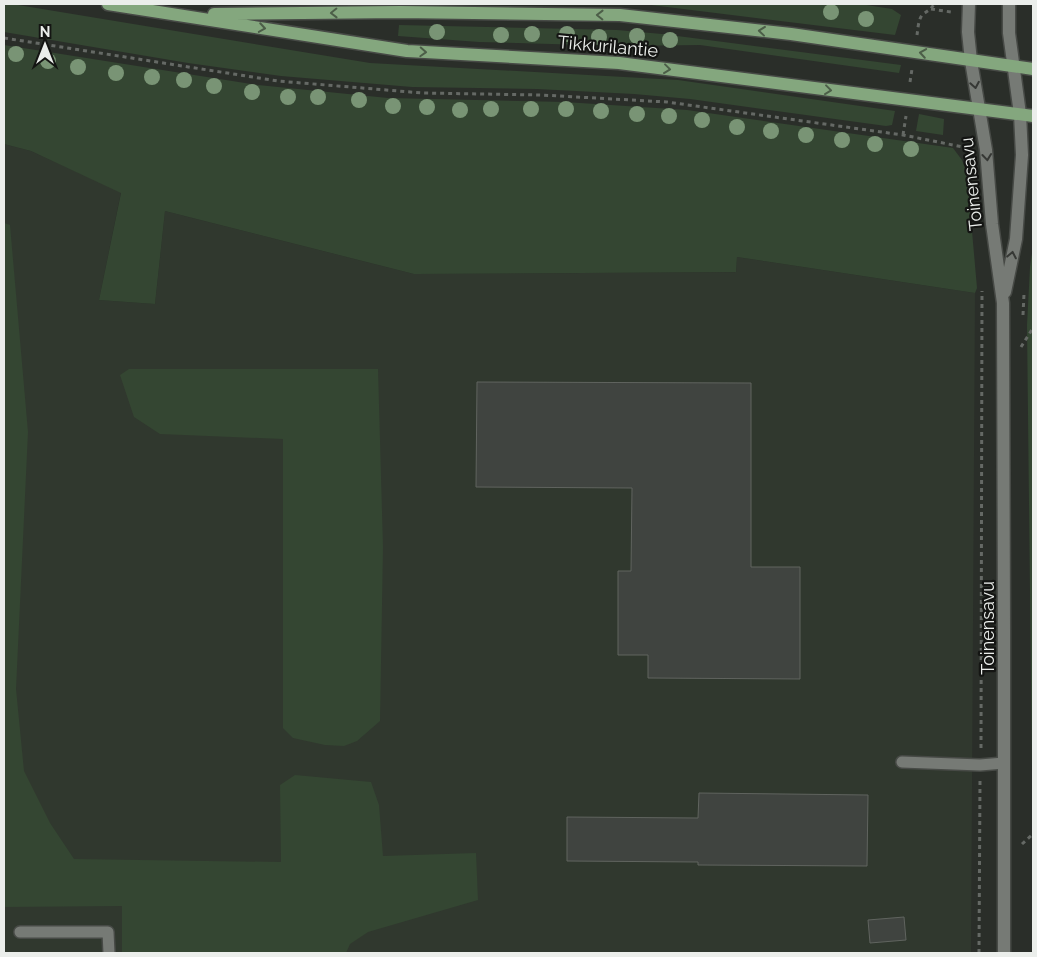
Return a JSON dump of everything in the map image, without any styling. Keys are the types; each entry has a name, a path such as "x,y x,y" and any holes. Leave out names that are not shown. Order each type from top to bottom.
{"main road":[{"name":"Tikkurilantie","path":"108,4 408,51 619,63 1027,115"},
{"name":"Tikkurilantie","path":"179,14 400,12 620,15 791,34 1033,69"}],"street":[{"name":"Toinensavu","path":"969,4 968,32 971,61 986,150 992,224 1003,303 1004,953"},
{"name":"Toinensavu","path":"1003,303 1016,239 1027,115 1014,66 1009,33 1009,4"}],"lane":[{"path":"902,762 980,765 1004,763"},
{"path":"20,932 108,932 110,953"}],"path":[{"path":"4,38 278,81 422,93 667,102 903,135 966,148 969,157"},
{"path":"979,953 982,285"},
{"path":"1023,320 1024,292"},
{"path":"1021,338 1021,348 1033,328"},
{"path":"1022,844 1033,834"}],"shaded area":[{"path":"4,144 31,151 121,192 99,300 155,304 165,211 414,274 736,272 737,257 975,293 971,953 4,953"}],"green space":[{"path":"4,4 370,63 678,80 895,111 892,125 886,126 690,99 634,94 537,89 412,87 281,76 188,63 4,32"},
{"path":"643,4 860,4 892,9 901,15 895,35"},
{"path":"399,25 617,30 662,34 901,65 899,73 700,45 621,46 479,42 398,36"},
{"path":"4,45 258,85 388,98 565,102 687,110 953,148 962,160 967,174 977,288 975,293 737,257 736,272 414,274 165,211 155,304 99,300 121,193 31,151 4,144"},
{"path":"919,114 944,119 943,135 916,131"},
{"path":"4,223 10,225 28,432 16,689 24,771 50,823 74,859 281,862 280,785 295,775 371,782 379,805 383,856 476,853 478,900 368,932 350,944 346,953 122,953 122,906 4,907"},
{"path":"1033,246 1033,860 1027,325"},
{"path":"129,369 378,369 383,547 380,721 357,741 344,746 325,745 293,738 283,728 283,439 160,434 134,417 120,375"}],"building":[{"path":"477,382 751,383 751,567 800,567 800,679 648,678 648,655 618,655 618,571 631,571 632,488 476,487"},
{"path":"699,793 868,795 867,866 698,865 698,862 567,861 567,817 698,818"},
{"path":"904,917 906,940 870,943 868,920"}]}
